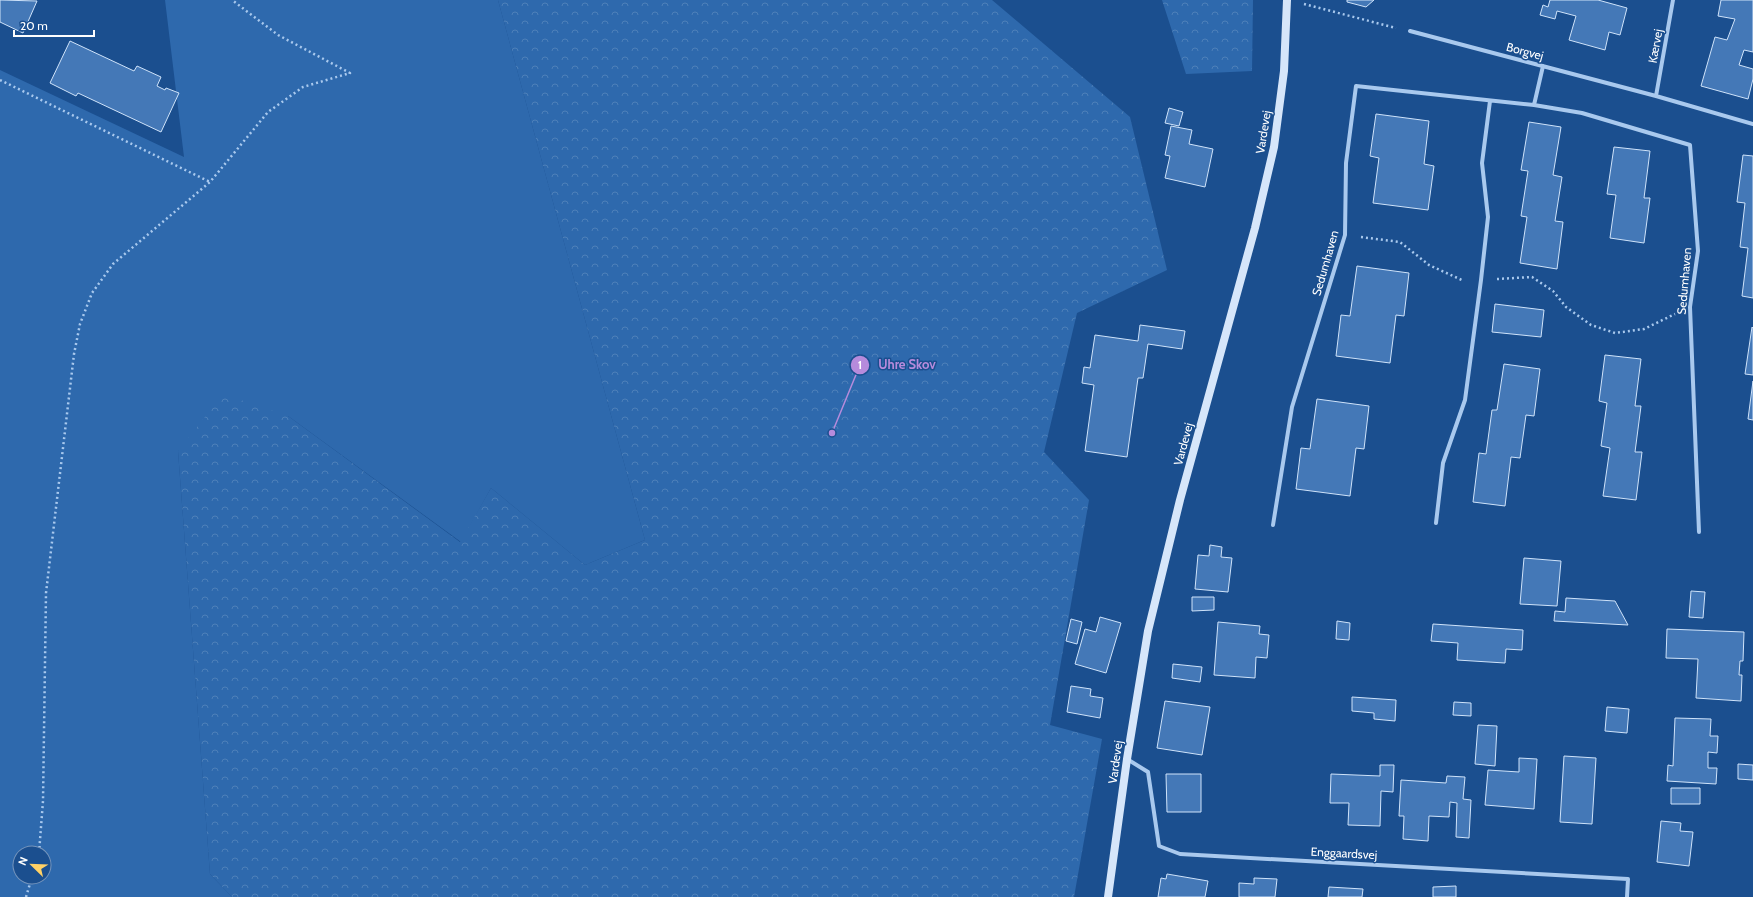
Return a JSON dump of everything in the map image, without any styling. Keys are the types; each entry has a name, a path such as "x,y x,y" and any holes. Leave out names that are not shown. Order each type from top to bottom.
{"street":[{"name":"Vardevej","path":"1108,897 1127,759 1148,632 1180,500 1255,228 1274,147 1284,71 1287,0"},
{"name":"Kærvej","path":"1656,96 1673,0"},
{"name":"Borgvej","path":"1410,31 1656,96 1753,124"},
{"path":"1534,105 1543,66"},
{"name":"Sedumhaven","path":"1273,525 1292,407 1345,235 1346,163 1356,86 1534,105 1582,113 1690,145 1698,251 1690,307 1699,532"},
{"path":"1436,523 1443,463 1465,400 1481,280 1488,217 1482,163 1490,100"},
{"name":"Enggaardsvej","path":"1127,759 1148,772 1159,846 1180,854 1628,879 1627,897"}],"path":[{"path":"40,845 43,801 46,593 74,354 80,324 92,292 113,264 210,182 268,112 303,87 350,74 278,35 232,0"},
{"path":"1301,3 1410,31"},
{"path":"0,80 210,182"},
{"path":"1345,235 1400,242 1429,265 1465,281 1532,277 1554,291 1566,307 1591,326 1615,333 1644,329 1690,307"},
{"path":"26,897 30,885"}],"green space":[{"path":"165,0 498,0 645,540 585,565 491,488 461,542 288,416 178,451 210,874 232,897 0,897 0,70 184,157"},
{"path":"498,0 992,0 1130,117 1167,270 1077,313 1044,452 1089,500 1050,725 1102,739 1074,897 232,897 210,874 178,451 223,394 288,416 460,542 491,488 585,565 645,540"},
{"path":"1162,0 1253,0 1252,71 1186,74"}],"building":[{"path":"0,0 37,1 23,33 0,22"},
{"path":"1347,0 1374,0 1366,7 1347,2"},
{"path":"1550,0 1598,0 1627,8 1620,35 1609,32 1605,50 1569,40 1576,16 1557,11 1555,19 1540,15 1543,5 1548,7"},
{"path":"1721,0 1753,0 1753,52 1744,50 1739,65 1753,69 1753,79 1748,99 1701,86 1715,37 1727,40 1735,19 1718,16"},
{"path":"70,41 134,71 137,66 161,77 157,86 165,90 166,88 179,93 161,132 78,93 76,96 50,83"},
{"path":"1169,108 1183,112 1179,126 1165,123"},
{"path":"1376,114 1429,121 1424,164 1434,166 1428,210 1373,203 1379,158 1370,156"},
{"path":"1529,122 1561,127 1553,175 1562,177 1555,221 1563,222 1557,269 1520,263 1527,217 1521,216 1528,171 1521,170"},
{"path":"1171,126 1192,130 1189,144 1213,149 1205,187 1165,178 1170,156 1165,155"},
{"path":"1614,147 1650,151 1644,198 1650,198 1644,243 1610,238 1616,195 1607,194"},
{"path":"1743,155 1753,156 1753,298 1742,296 1748,248 1740,247 1745,203 1737,202"},
{"path":"1357,266 1409,273 1404,316 1396,315 1390,363 1336,356 1341,315 1350,316"},
{"path":"1495,304 1544,310 1541,337 1492,332"},
{"path":"1140,325 1185,331 1182,349 1148,344 1143,378 1138,378 1127,457 1085,451 1094,385 1082,383 1084,367 1090,368 1095,335 1138,341"},
{"path":"1752,327 1753,328 1753,375 1745,374"},
{"path":"1605,355 1641,359 1635,406 1641,406 1635,452 1642,452 1636,500 1603,496 1610,448 1601,446 1607,403 1599,401"},
{"path":"1504,364 1540,369 1534,416 1526,415 1520,458 1511,457 1505,506 1473,502 1479,453 1486,454 1492,410 1497,410"},
{"path":"1753,381 1753,420 1748,419"},
{"path":"1317,399 1369,406 1364,449 1356,448 1350,496 1296,489 1301,448 1310,449"},
{"path":"1210,545 1222,547 1221,557 1232,558 1228,592 1195,589 1198,555 1209,556"},
{"path":"1524,558 1561,561 1557,606 1520,604"},
{"path":"1691,591 1705,592 1703,618 1689,617"},
{"path":"1192,597 1214,597 1214,610 1192,611"},
{"path":"1566,598 1615,601 1628,625 1554,621 1555,611 1565,612"},
{"path":"1100,617 1121,623 1106,673 1075,664 1085,629 1096,632"},
{"path":"1071,619 1082,622 1077,644 1066,641"},
{"path":"1337,621 1350,623 1349,640 1336,639"},
{"path":"1218,622 1260,626 1259,634 1269,635 1267,658 1256,657 1255,678 1214,675"},
{"path":"1433,624 1523,630 1522,650 1506,649 1505,663 1457,660 1458,643 1431,641"},
{"path":"1667,629 1744,632 1743,661 1740,661 1739,675 1742,675 1741,701 1696,698 1698,659 1666,658"},
{"path":"1173,664 1202,667 1200,682 1172,678"},
{"path":"1071,686 1091,689 1090,696 1103,698 1100,718 1067,712"},
{"path":"1352,697 1396,700 1395,721 1374,719 1374,713 1352,711"},
{"path":"1165,701 1210,707 1202,755 1157,748"},
{"path":"1454,702 1471,703 1471,716 1453,715"},
{"path":"1607,707 1629,709 1627,733 1605,731"},
{"path":"1675,718 1711,719 1710,736 1718,736 1717,753 1708,752 1708,768 1717,768 1716,784 1667,781 1668,765 1673,766"},
{"path":"1478,725 1497,726 1495,766 1475,764"},
{"path":"1564,756 1596,758 1592,824 1560,822"},
{"path":"1519,758 1537,759 1534,809 1485,805 1488,770 1519,772"},
{"path":"1738,764 1753,765 1753,780 1738,779"},
{"path":"1380,765 1394,765 1393,792 1381,791 1380,826 1348,825 1349,803 1330,803 1331,774 1380,776"},
{"path":"1166,774 1201,774 1201,812 1167,812"},
{"path":"1447,776 1465,777 1463,799 1471,800 1469,838 1456,837 1457,803 1450,802 1449,817 1429,816 1428,841 1403,839 1404,816 1399,816 1401,780 1446,783"},
{"path":"1671,788 1700,788 1700,804 1671,804"},
{"path":"1661,821 1681,823 1680,831 1693,832 1689,866 1657,862"},
{"path":"1167,874 1208,881 1205,897 1158,897 1161,878 1166,879"},
{"path":"1254,878 1277,879 1275,897 1239,897 1239,883 1254,884"},
{"path":"1456,886 1456,897 1433,897 1433,887"},
{"path":"1329,887 1363,889 1362,897 1328,897"}],"place":[{"name":"Uhre Skov","path":"832,433"}]}
